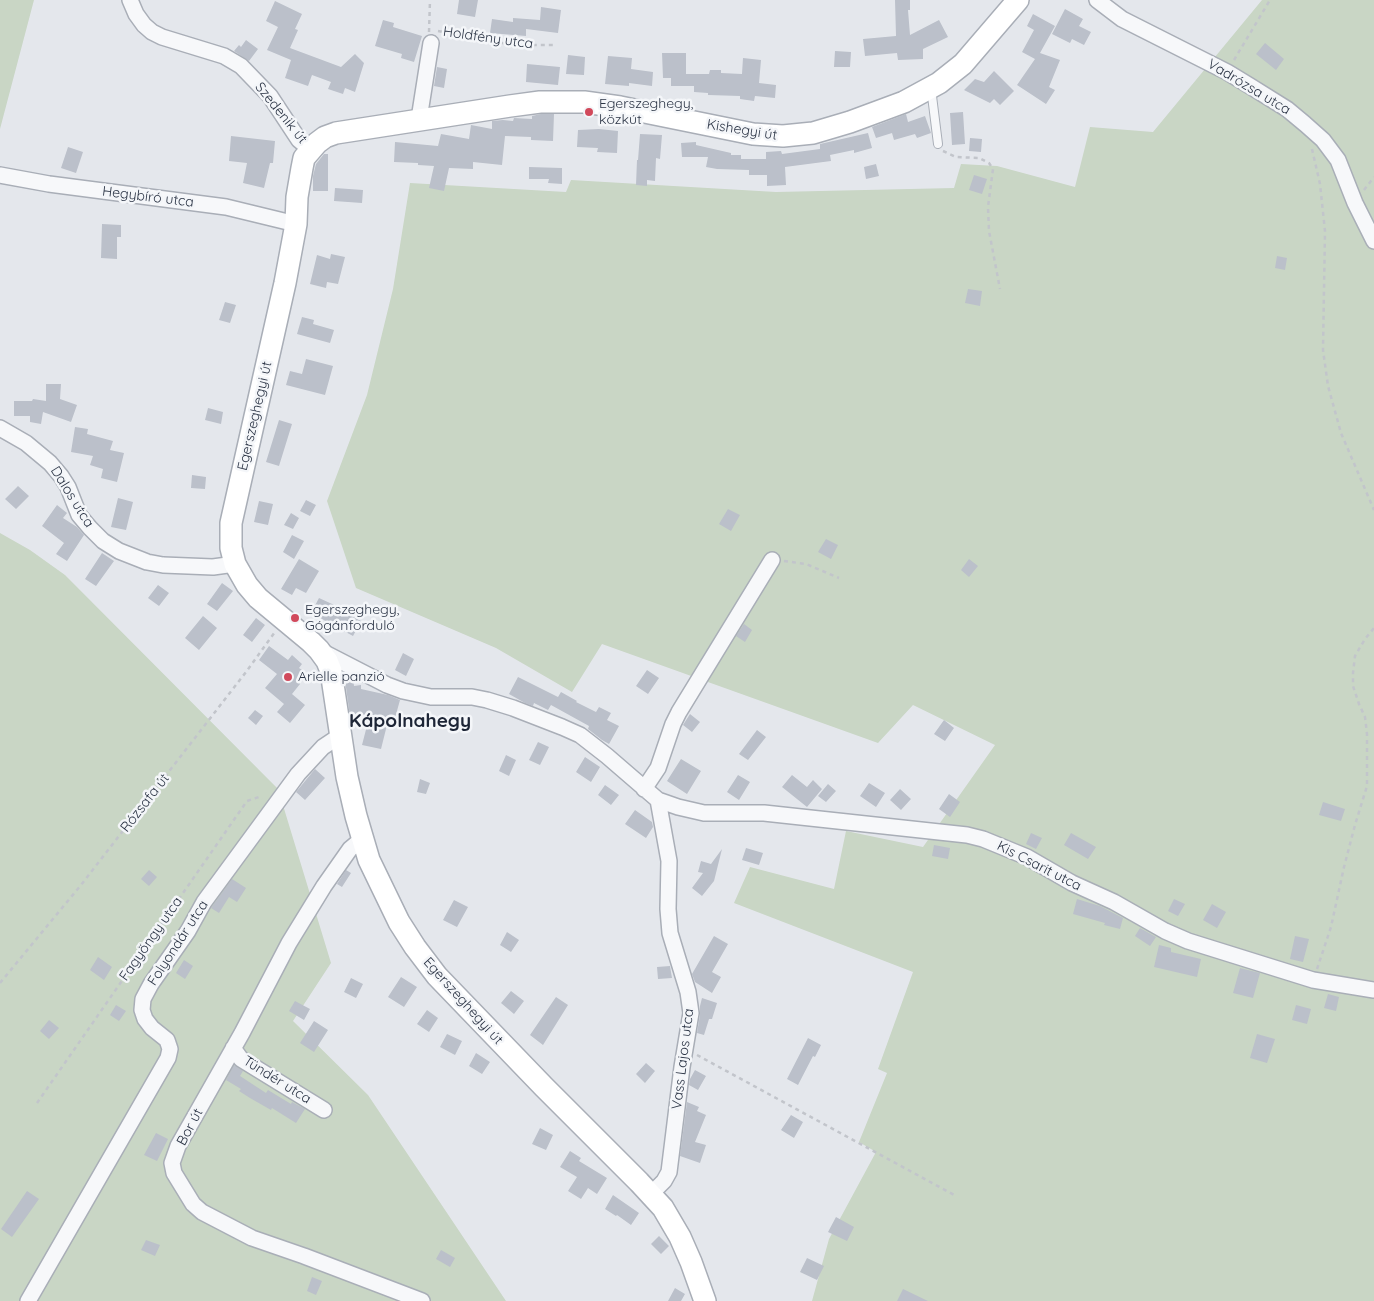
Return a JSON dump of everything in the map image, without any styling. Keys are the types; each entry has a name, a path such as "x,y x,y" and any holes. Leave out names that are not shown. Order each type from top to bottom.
{"street":[{"name":"Szedenik út","path":"130,0 144,26 152,32 162,37 224,56 240,66 270,96 299,140 311,150"},
{"name":"Kishegyi út","path":"311,150 325,137 336,133 540,102 584,102 620,107 745,132 783,136 813,133 904,102 939,83 963,64 1018,0"},
{"name":"Vadrózsa utca","path":"1097,0 1122,19 1226,72 1287,108 1323,140 1338,160 1354,203 1374,241"},
{"path":"419,119 431,43"},
{"name":"Egerszeghegyi út","path":"311,150 304,158 297,197 296,224 276,330 233,515 231,548 235,564 247,585 258,598 319,650 327,661 331,671 350,794 362,838 369,860 395,915 415,947 437,976 663,1208 680,1237 706,1301"},
{"name":"Hegybíró utca","path":"0,175 49,184 226,207 296,224"},
{"name":"Dalos utca","path":"0,428 26,443 50,463 68,487 79,514 103,541 119,551 147,562 163,565 213,567 235,564"},
{"path":"644,789 658,768 679,712 772,560"},
{"name":"Egerszeghegyi út","path":"319,650 379,681 403,691 431,697 472,697 487,700 562,727 580,735 600,750 658,800"},
{"name":"Folyondár utca","path":"28,1301 168,1058 170,1050 167,1040 152,1028 145,1019 142,1010 143,999 151,984 188,931 204,902 298,774 323,747 341,735"},
{"name":"Kis Csarit utca","path":"658,800 704,813 764,813 967,835 983,839 1027,857 1072,883 1114,902 1165,931 1188,941 1313,980 1374,990"},
{"name":"Vass Lajos utca","path":"651,1194 664,1181 669,1172 682,1066 691,1013 688,992 670,933 668,909 669,861 658,800"},
{"name":"Bor út","path":"362,838 350,849 324,886 289,943 178,1146 172,1163 174,1173 193,1204 202,1212 252,1238 422,1301"},
{"name":"Tündér utca","path":"233,1048 241,1058 324,1110"}],"lane":[{"path":"931,88 938,144"}],"path":[{"path":"430,0 428,28 431,43"},
{"path":"1226,72 1270,0"},
{"name":"Holdfény utca","path":"431,43 433,32 440,30 501,42 555,45"},
{"path":"938,144 942,150 949,154 956,157 979,158 989,163 993,169 988,207 989,231 1000,289"},
{"path":"1311,148 1320,184 1325,231 1323,350 1328,386 1341,433 1374,510"},
{"path":"772,560 806,564 839,578"},
{"name":"Rózsafa út","path":"0,983 87,877 246,672 284,619"},
{"path":"1313,980 1331,927 1344,867 1367,786 1367,734 1365,717 1354,686 1353,673 1355,656 1374,628"},
{"name":"Fagyöngy utca","path":"37,1103 247,801 259,797 274,807"},
{"path":"685,1048 956,1196"}],"green space":[{"path":"0,0 34,0 0,129"},
{"path":"1262,0 1374,0 1374,1301 812,1301 829,1239 876,1152 859,1142 887,1073 878,1069 913,972 734,903 750,867 834,889 846,831 923,847 995,745 913,705 878,743 602,644 572,692 496,648 356,588 327,501 367,395 393,289 410,183 566,192 571,180 776,192 954,188 961,164 997,166 1075,187 1090,127 1153,132"},
{"path":"0,533 30,550 65,575 286,797 282,802 331,963 293,1021 368,1095 506,1301 0,1301"}],"building":[{"path":"459,0 478,0 475,17 457,14"},
{"path":"895,0 910,0 910,10 908,10 910,35 939,20 948,37 923,49 923,59 898,60 897,53 865,56 863,39 896,36"},
{"path":"275,1 302,14 295,29 298,30 290,48 341,67 355,54 364,63 355,92 345,88 343,94 328,89 331,82 312,75 308,86 285,78 291,60 267,50 278,27 266,21"},
{"path":"541,7 561,10 558,33 526,29 526,36 490,33 492,19 513,22 513,18 540,20"},
{"path":"1065,9 1083,19 1079,26 1091,32 1084,45 1072,39 1070,43 1052,34"},
{"path":"1033,14 1055,26 1040,53 1060,60 1049,87 1055,90 1046,104 1017,85 1035,59 1022,52 1034,30 1027,26"},
{"path":"383,20 394,23 393,27 422,36 414,62 401,58 402,54 375,46"},
{"path":"246,40 258,49 249,61 234,51 239,45 241,47"},
{"path":"1265,43 1284,59 1276,70 1256,54"},
{"path":"835,51 851,52 850,67 834,67"},
{"path":"662,53 686,53 686,74 709,74 710,70 721,70 721,73 742,74 743,58 761,60 759,83 776,85 775,98 755,96 754,101 740,99 740,96 708,95 708,93 694,92 694,86 671,86 671,78 663,78"},
{"path":"568,55 585,57 584,75 566,74"},
{"path":"608,56 632,58 631,69 653,72 652,86 629,83 629,86 605,84"},
{"path":"527,64 560,67 558,85 526,82"},
{"path":"437,67 447,69 444,88 434,86"},
{"path":"994,71 1014,91 1000,105 994,99 990,103 964,90 975,79 984,82"},
{"path":"963,112 965,144 952,145 950,113"},
{"path":"554,114 553,141 531,140 531,137 505,136 502,165 473,162 473,169 449,168 444,191 429,188 434,166 394,162 395,142 438,146 441,134 469,139 471,125 492,129 492,121 513,121 514,118 532,119 532,116"},
{"path":"906,114 908,122 925,116 931,133 917,138 915,134 894,140 892,133 876,138 872,127"},
{"path":"599,129 618,131 617,153 597,152 598,148 577,147 578,130"},
{"path":"868,133 872,148 854,153 854,150 830,155 831,161 785,167 786,185 767,186 767,175 749,175 749,170 706,167 708,157 682,157 681,143 696,142 696,145 731,153 731,155 741,155 741,159 766,159 766,152 781,151 782,154 820,149 820,144"},
{"path":"640,134 662,135 660,159 656,158 655,181 647,180 647,186 636,185"},
{"path":"231,136 275,141 273,163 270,163 264,188 243,183 247,163 229,161"},
{"path":"970,138 982,139 981,152 969,151"},
{"path":"68,147 83,152 76,173 61,168"},
{"path":"324,154 328,154 328,191 313,191 313,176 316,164"},
{"path":"876,164 879,176 866,179 864,167"},
{"path":"529,167 562,168 562,184 548,183 549,179 529,179"},
{"path":"974,175 987,179 982,194 969,190"},
{"path":"335,188 363,190 362,203 334,201"},
{"path":"102,224 121,225 121,237 117,237 117,259 101,258"},
{"path":"331,254 345,257 338,284 327,282 326,288 310,284 317,255 330,259"},
{"path":"1277,256 1287,258 1285,270 1275,268"},
{"path":"968,289 982,291 980,306 965,303"},
{"path":"225,302 236,305 230,323 219,320"},
{"path":"302,317 314,320 313,324 334,330 330,343 297,334"},
{"path":"306,359 333,366 325,395 286,385 290,371 302,374"},
{"path":"46,384 61,384 60,399 77,405 71,422 43,412 41,424 30,422 30,416 14,416 14,401 32,401 33,399 46,401"},
{"path":"208,408 223,412 221,424 205,420"},
{"path":"279,420 292,424 279,466 266,462"},
{"path":"75,427 88,429 87,434 113,441 110,450 124,453 117,482 101,478 103,469 90,465 93,456 71,452"},
{"path":"192,475 206,477 205,489 191,488"},
{"path":"18,486 29,496 16,509 5,499"},
{"path":"118,498 133,502 126,530 111,527"},
{"path":"306,500 316,505 310,516 300,511"},
{"path":"259,501 273,504 268,525 254,522"},
{"path":"57,505 67,513 63,518 77,527 84,535 67,561 56,554 64,543 42,526"},
{"path":"728,509 740,515 731,531 719,524"},
{"path":"291,513 299,518 293,529 284,525"},
{"path":"292,535 304,541 294,559 283,552"},
{"path":"826,539 838,545 831,559 818,552"},
{"path":"102,553 114,561 96,586 85,579"},
{"path":"299,559 319,571 306,593 296,588 292,595 281,589"},
{"path":"969,559 978,566 969,577 961,570"},
{"path":"222,583 233,591 217,611 207,604"},
{"path":"158,585 169,593 159,606 148,598"},
{"path":"319,598 343,609 342,611 361,621 353,636 311,613"},
{"path":"203,616 217,628 199,650 185,638"},
{"path":"256,618 265,625 252,642 243,635"},
{"path":"744,624 752,630 745,642 736,636"},
{"path":"269,646 288,660 292,655 302,664 299,668 305,672 298,681 300,684 292,694 305,705 290,723 277,712 284,704 265,688 277,674 259,660"},
{"path":"403,653 414,659 406,676 395,670"},
{"path":"647,670 659,678 648,694 636,686"},
{"path":"344,673 353,678 354,686 361,685 361,689 388,695 400,700 395,718 389,717 381,749 362,745 370,714 350,716"},
{"path":"518,677 558,697 561,692 596,712 599,707 611,713 607,720 619,726 609,744 588,729 589,726 551,705 548,710 534,703 533,706 525,703 509,694"},
{"path":"255,710 263,716 256,725 248,718"},
{"path":"690,714 700,722 692,732 683,725"},
{"path":"944,720 954,728 945,741 934,734"},
{"path":"757,730 766,737 748,760 739,754"},
{"path":"538,742 549,747 540,765 529,760"},
{"path":"506,755 516,760 509,776 499,771"},
{"path":"585,757 600,767 591,782 576,772"},
{"path":"681,759 701,771 687,794 667,781"},
{"path":"315,769 325,778 305,800 296,792"},
{"path":"738,775 750,782 739,800 727,792"},
{"path":"792,775 807,787 813,780 822,789 807,807 782,787"},
{"path":"420,779 430,783 426,794 417,792"},
{"path":"869,783 885,793 876,807 860,796"},
{"path":"828,784 836,791 826,802 818,796"},
{"path":"605,785 619,795 611,805 598,795"},
{"path":"900,789 911,799 901,810 890,800"},
{"path":"949,794 960,802 950,817 939,809"},
{"path":"1323,802 1345,809 1341,821 1319,815"},
{"path":"635,810 652,822 653,827 646,838 625,824"},
{"path":"1031,833 1042,838 1036,849 1026,844"},
{"path":"1071,833 1096,847 1088,859 1064,845"},
{"path":"934,845 950,848 948,859 932,856"},
{"path":"746,848 763,853 759,865 742,860"},
{"path":"722,849 714,881 702,896 692,888 703,873 698,872 701,861 711,864"},
{"path":"149,870 157,877 149,886 141,879"},
{"path":"346,870 351,873 342,887 337,884"},
{"path":"232,879 246,888 237,902 229,897 219,913 211,908"},
{"path":"1077,899 1100,906 1123,918 1120,929 1073,914"},
{"path":"1174,899 1185,904 1178,916 1168,911"},
{"path":"454,900 468,907 457,927 443,920"},
{"path":"1212,904 1226,912 1217,928 1203,920"},
{"path":"1140,928 1156,937 1150,946 1135,936"},
{"path":"507,932 519,940 511,952 500,945"},
{"path":"714,936 728,944 712,972 721,977 712,993 695,982 692,974"},
{"path":"1295,936 1309,939 1303,962 1290,959"},
{"path":"1159,945 1171,948 1171,952 1201,959 1197,977 1154,967"},
{"path":"98,957 112,967 104,980 90,970"},
{"path":"184,960 193,966 185,979 176,973"},
{"path":"670,966 672,978 658,979 657,967"},
{"path":"1240,968 1260,973 1253,998 1233,993"},
{"path":"401,977 417,987 404,1007 388,997"},
{"path":"351,978 363,984 356,998 344,992"},
{"path":"511,991 524,1001 514,1014 501,1003"},
{"path":"1328,994 1339,997 1336,1011 1324,1008"},
{"path":"556,997 568,1005 543,1045 530,1035"},
{"path":"702,998 717,1003 704,1035 697,1033"},
{"path":"295,1001 310,1009 304,1020 289,1011"},
{"path":"116,1005 126,1011 119,1021 110,1015"},
{"path":"1296,1005 1311,1009 1307,1024 1292,1020"},
{"path":"427,1010 438,1018 429,1032 417,1024"},
{"path":"49,1020 59,1028 49,1039 40,1031"},
{"path":"314,1021 328,1030 314,1052 300,1043"},
{"path":"447,1034 462,1041 455,1055 440,1047"},
{"path":"1257,1034 1275,1039 1267,1063 1250,1058"},
{"path":"808,1038 821,1045 798,1085 787,1079"},
{"path":"476,1053 490,1062 482,1074 469,1066"},
{"path":"646,1063 655,1071 645,1083 636,1074"},
{"path":"234,1065 243,1071 240,1076 266,1093 268,1090 291,1104 292,1102 305,1109 296,1123 272,1108 271,1110 250,1098 239,1091 241,1089 226,1080"},
{"path":"695,1070 706,1076 698,1090 689,1085"},
{"path":"687,1102 699,1107 697,1111 706,1115 695,1142 706,1145 700,1163 680,1156"},
{"path":"791,1115 803,1122 794,1138 781,1130"},
{"path":"540,1128 553,1135 546,1150 532,1144"},
{"path":"156,1133 168,1139 157,1161 144,1155"},
{"path":"570,1151 581,1158 579,1161 607,1178 597,1194 588,1188 581,1199 568,1191 577,1177 560,1167"},
{"path":"27,1191 39,1199 12,1237 1,1229"},
{"path":"613,1195 639,1213 631,1225 605,1209"},
{"path":"836,1217 854,1227 847,1241 828,1232"},
{"path":"659,1236 669,1246 661,1254 651,1244"},
{"path":"146,1240 160,1245 155,1256 141,1250"},
{"path":"441,1250 455,1258 450,1267 436,1259"},
{"path":"807,1258 824,1266 817,1280 800,1272"},
{"path":"312,1277 322,1281 316,1295 307,1291"},
{"path":"675,1288 685,1294 681,1301 668,1301"},
{"path":"903,1289 928,1301 897,1301"}],"place":[{"name":"Egerszeghegy, közkút","path":"589,112"},
{"name":"Egerszeghegy, Gógánforduló","path":"295,618"},
{"name":"Arielle panzió","path":"288,677"}],"district":[{"name":"Kápolnahegy","path":"410,721"}]}
